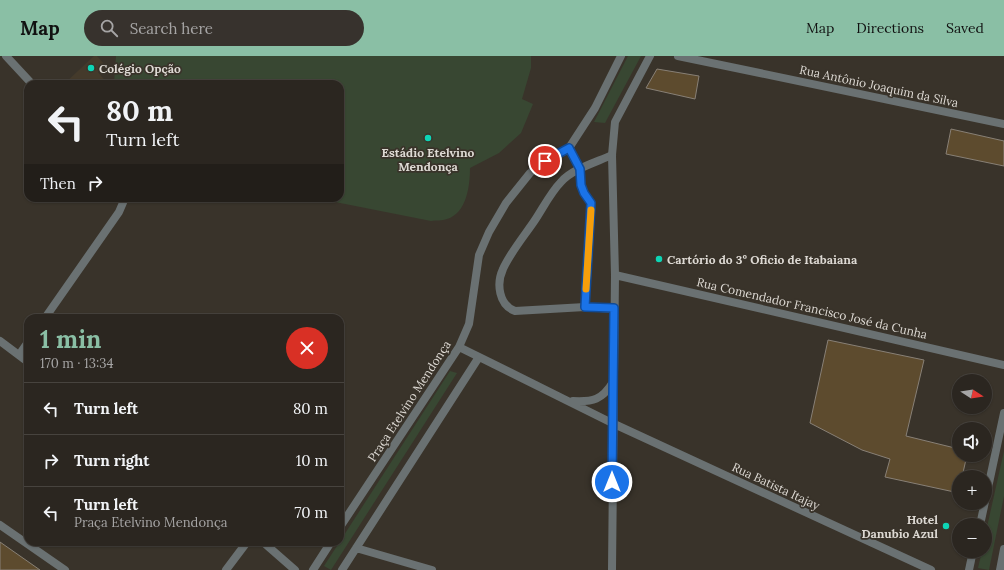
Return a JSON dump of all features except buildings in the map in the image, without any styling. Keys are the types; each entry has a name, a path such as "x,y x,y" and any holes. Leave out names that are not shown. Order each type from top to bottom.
{"street":[{"path":"6,56 28,80"},
{"path":"585,307 591,203 584,193 581,185 580,169 569,148 595,108 621,56"},
{"path":"612,570 612,423 615,275 612,155 615,122 650,56"},
{"name":"Rua Antônio Joaquim da Silva","path":"678,56 1004,124"},
{"name":"Praça Etelvino Mendonça","path":"344,521 459,347 469,324 475,274 479,255 489,232 506,203 530,173 545,161 569,148"},
{"path":"612,155 580,169 561,181 503,269 500,287 501,297 504,303 508,308 515,311 585,307 614,308"},
{"path":"48,314 119,212 123,202"},
{"name":"Rua Comendador Francisco José da Cunha","path":"615,275 1004,365"},
{"path":"0,341 24,359"},
{"path":"18,355 24,347"},
{"path":"459,347 612,423"},
{"path":"342,570 479,357"},
{"path":"570,401 587,402 597,399 608,390 614,380"},
{"path":"982,518 1004,413"},
{"name":"Rua Batista Itajay","path":"612,423 931,570"},
{"path":"0,525 24,542"},
{"path":"30,546 65,570"},
{"path":"226,570 244,546"},
{"path":"268,546 295,570"},
{"path":"313,570 328,546"},
{"path":"356,548 432,570"},
{"path":"1000,570 1004,549"},
{"path":"969,570 972,558"}],"shaded area":[{"name":"Colégio Opção","path":"94,56 97,56 105,65 98,72 104,80 68,80"}],"green space":[{"name":"Estádio Etelvino Mendonça","path":"116,56 531,56 531,68 522,99 533,104 521,133 499,153 470,168 466,198 459,211 454,216 447,219 431,221 335,202 344,202 344,80 114,80"},
{"path":"628,56 641,56 605,123 594,122"},
{"path":"450,371 457,373 331,570 324,566 337,546 344,546 344,535"},
{"path":"1004,451 1004,496 992,555 992,518 989,518"},
{"path":"980,558 991,558 989,570 978,568"}],"slow traffic":[{"path":"586,289 591,210"}],"place":[{"name":"Colégio Opção","path":"91,68"},
{"name":"Estádio Etelvino Mendonça","path":"428,138"},
{"name":"Cartório do 3º Oficio de Itabaiana","path":"659,259"},
{"name":"Hotel Danubio Azul","path":"946,526"}],"route":[{"path":"545,161 569,148 580,169 581,185 584,193 591,203 585,307 614,308 612,482"}]}
